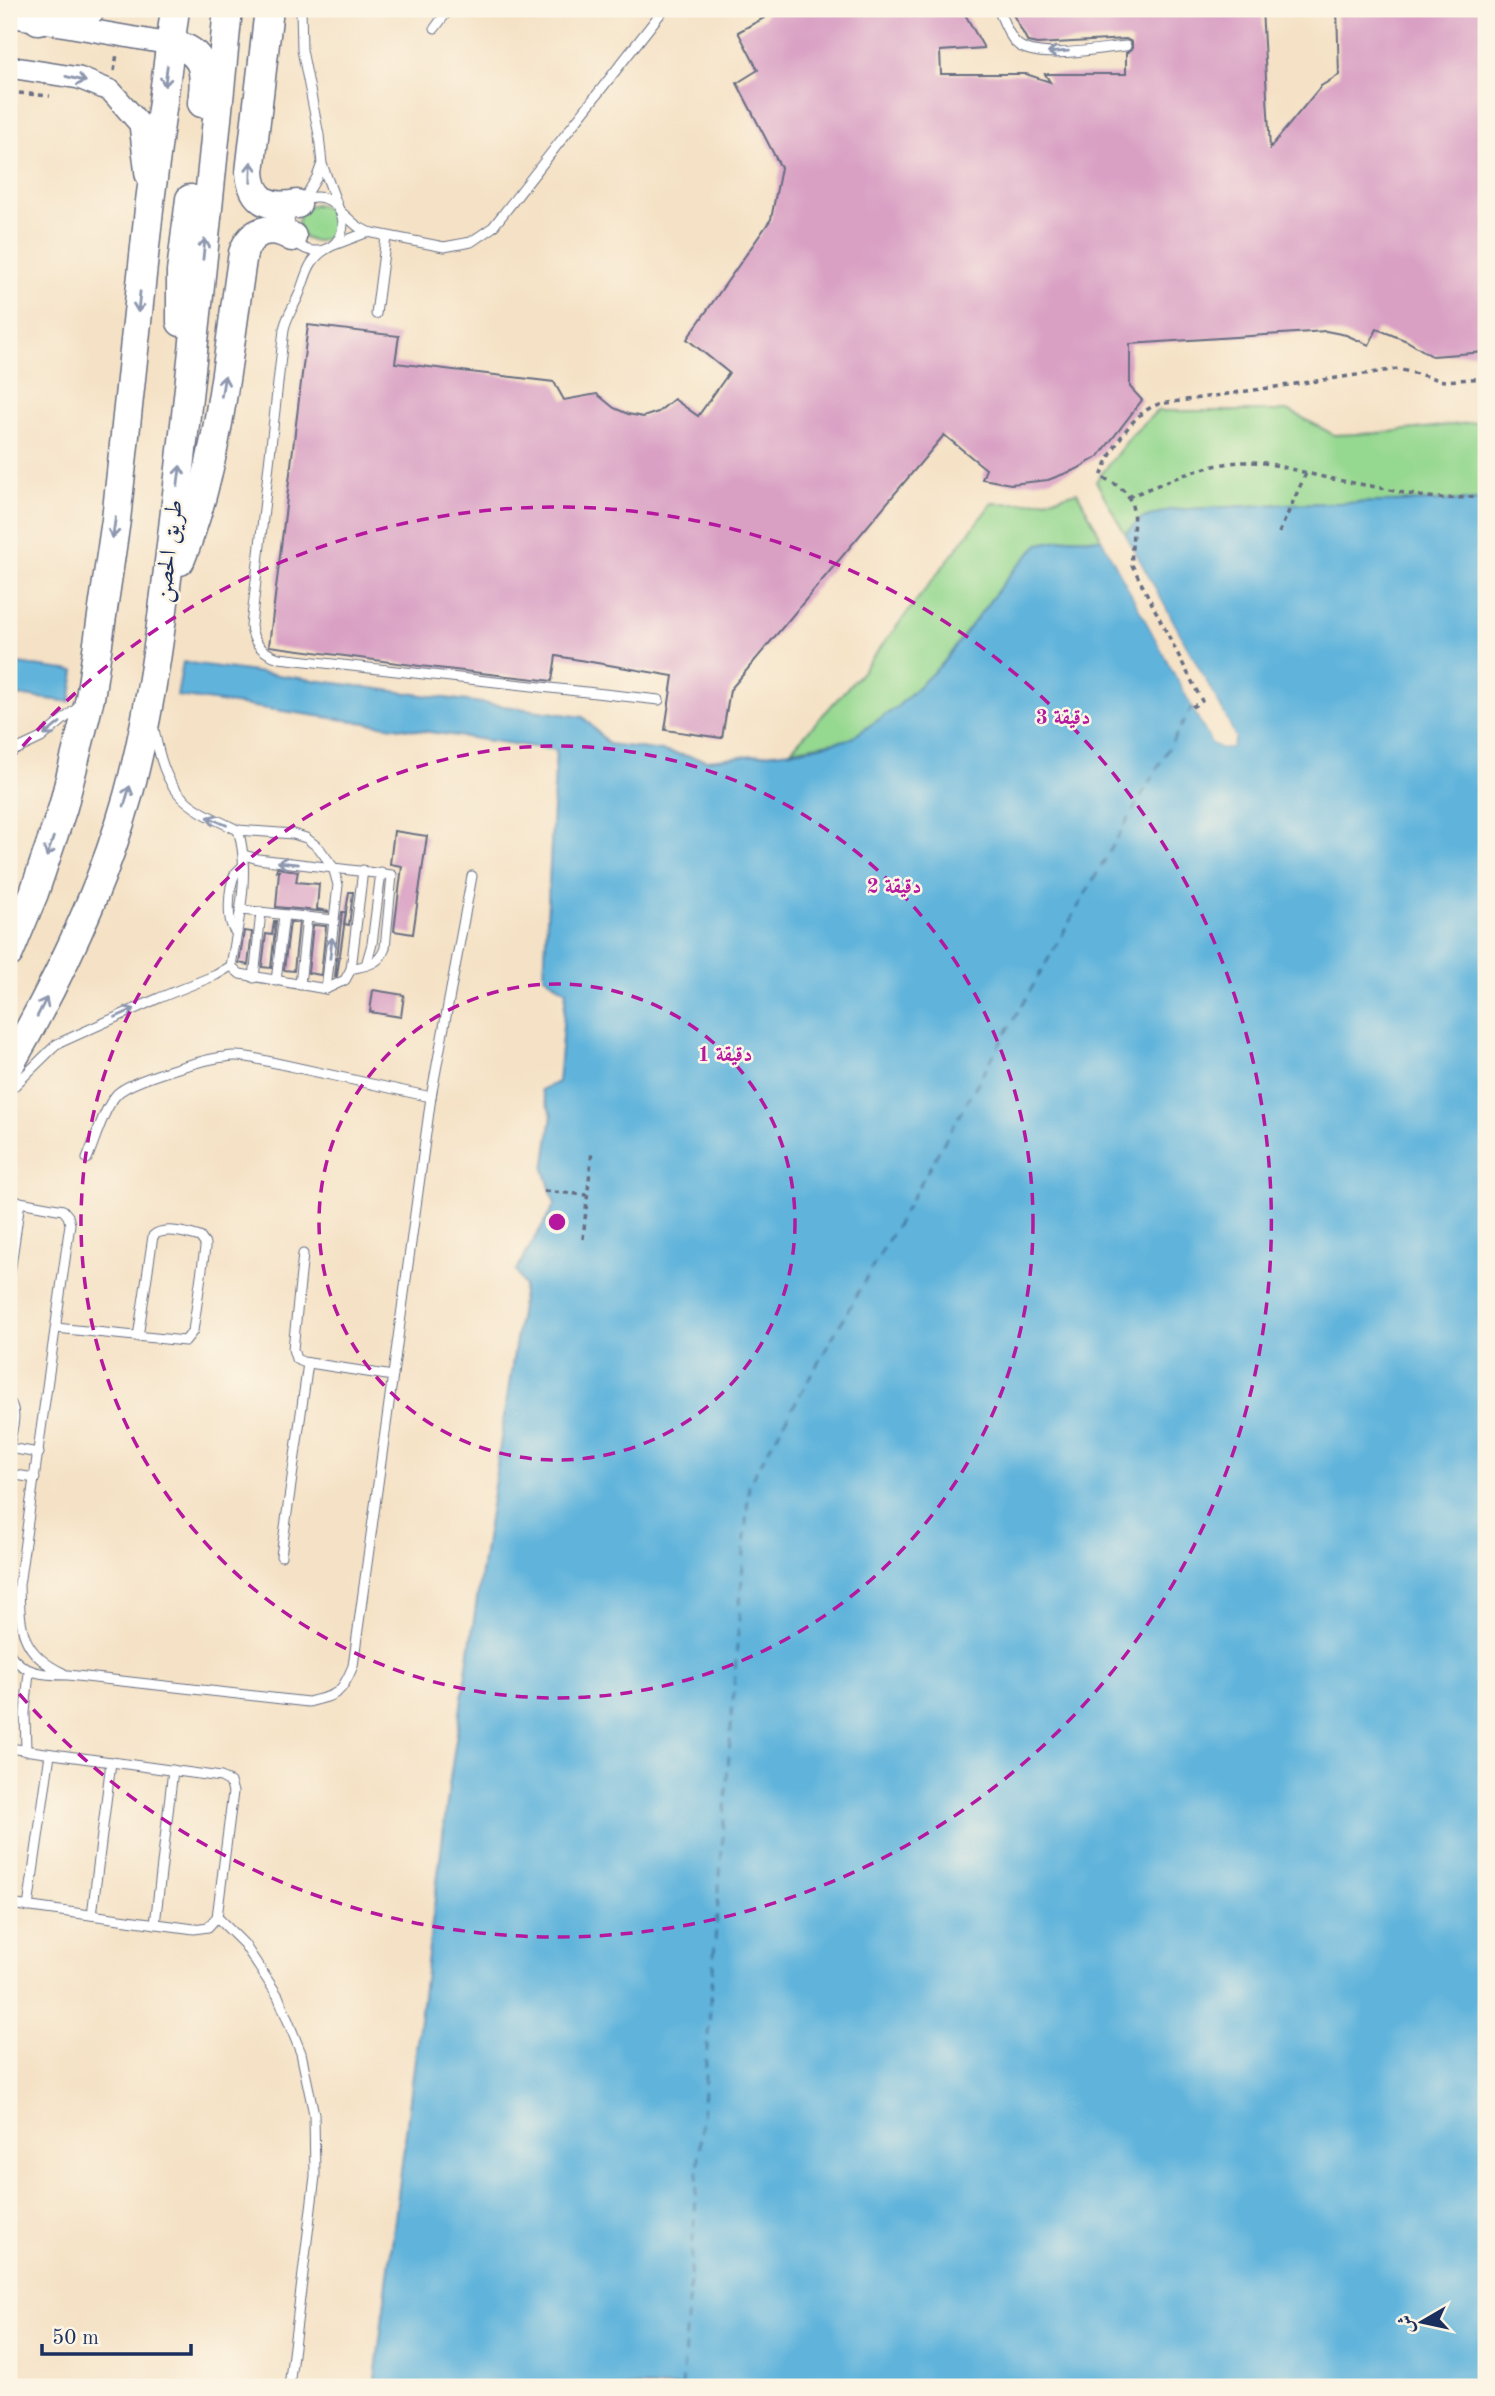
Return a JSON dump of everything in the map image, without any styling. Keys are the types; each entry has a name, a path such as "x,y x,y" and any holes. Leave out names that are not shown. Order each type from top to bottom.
{"main road":[{"path":"38,20 91,9"},
{"path":"9,953 34,893 63,807 90,698 116,520 149,209 175,9"},
{"name":"طريق الحصن","path":"9,1066 69,954 100,880 127,797 150,706 191,380 228,9"},
{"path":"269,9 250,172 251,185 265,202 275,205 301,201"},
{"path":"170,44 185,47 197,56 204,70 181,272 181,326 191,380"},
{"path":"165,592 187,545 203,494 243,253 247,243 257,233 269,229 282,231 294,240"}],"street":[{"path":"9,16 170,44"},
{"path":"9,67 79,78 111,91 141,124 149,209"}],"lane":[{"path":"294,240 305,249 315,251 329,248 342,232 343,224 322,164 302,50 301,9"},
{"path":"435,28 449,9"},
{"path":"301,201 321,197 331,201 357,226 386,237 444,247 471,242 493,227 664,9"},
{"path":"998,9 1011,37 1029,51 1044,53 1126,46"},
{"path":"304,278 304,266 289,220 317,177 322,164"},
{"path":"368,232 316,256 308,266 300,291 287,317 281,341 251,626 257,644 270,655 279,658 659,700"},
{"path":"376,314 386,237"},
{"path":"9,753 41,738 90,698"},
{"path":"150,706 159,758 175,792 201,814 238,830 293,834 306,838 319,848 333,867 338,884 326,989"},
{"path":"9,1091 57,1044 216,975 231,965 241,910 244,855 238,830"},
{"path":"244,855 392,875 394,880 382,956 377,962 351,969"},
{"path":"237,933 232,930 229,919 233,882 236,873 243,866"},
{"path":"231,965 240,974 254,978 326,989 345,980 351,969 363,870"},
{"path":"366,965 372,944 381,872"},
{"path":"9,1653 15,1662 29,1672 44,1675 68,1675 308,1702 337,1694 346,1682 353,1667 431,1097 472,876"},
{"path":"241,910 334,920"},
{"path":"254,978 261,912"},
{"path":"276,981 284,915"},
{"path":"300,985 307,917"},
{"path":"87,1158 109,1106 122,1090 142,1080 223,1057 253,1058 431,1097"},
{"path":"9,1200 55,1207 68,1216 70,1233 19,1585 21,1626 26,1643 52,1668 68,1675"},
{"path":"9,1280 20,1202"},
{"path":"56,1328 181,1342 191,1336 205,1248 200,1237 164,1230 153,1236 138,1337"},
{"path":"303,1254 293,1354 299,1361 308,1363 393,1376"},
{"path":"282,1556 308,1363"},
{"path":"9,1401 14,1412 9,1447 39,1453"},
{"path":"9,1474 35,1478"},
{"path":"9,1609 19,1585"},
{"path":"26,1751 25,1713 29,1672"},
{"path":"9,1748 221,1777 233,1787 217,1917 208,1927 201,1929 155,1924 9,1904"},
{"path":"28,1907 50,1754"},
{"path":"92,1916 111,1762"},
{"path":"155,1924 173,1770"},
{"path":"217,1917 244,1944 278,1996 302,2053 314,2114 315,2176 289,2387"}],"path":[{"path":"1192,707 1202,701 1132,565 1135,518 1128,497 1121,488 1101,477 1110,452 1146,408 1297,382 1398,369 1444,381 1486,378"},
{"path":"1128,497 1201,469 1226,463 1268,463 1435,498 1459,499 1486,493"},
{"path":"1279,533 1306,473"},
{"path":"583,1239 593,1151"},
{"path":"544,1191 588,1195"}],"green space":[{"path":"316,205 329,210 334,223 329,236 316,241 303,236 298,223 303,210"},
{"path":"1157,411 1290,411 1334,435 1380,433 1486,421 1486,500 1286,504 1169,510 1141,519 1125,534 1096,481 1131,436"},
{"path":"1077,492 1102,539 1070,538 1039,545 1011,573 943,663 897,707 850,739 791,750 860,674 992,503 1035,502"}],"water":[{"path":"1486,500 1486,2387 374,2387 450,1779 524,1286 516,1271 555,1204 544,1169 552,1116 541,1090 558,1082 566,991 544,976 556,750 177,696 183,662 583,717 609,744 707,760 801,750 850,739 897,707 943,663 1011,573 1039,544 1070,538 1102,539 1212,743 1221,748 1231,747 1235,739 1226,718 1125,534 1141,519 1169,510 1286,504"},
{"path":"9,663 75,671 70,702 9,694"}],"pier":[{"path":"1123,531 1226,718 1235,738 1231,747 1221,748 1212,743 1100,535 1105,537 1215,741 1222,745 1228,744 1231,738 1223,720 1122,536"}],"building":[{"path":"768,9 962,9 984,48 940,51 941,74 1026,74 1050,82 1045,74 1126,74 1126,53 1132,49 1132,42 1126,39 1037,44 1028,42 1010,9 1262,9 1270,148 1321,86 1339,75 1337,9 1486,9 1486,352 1432,356 1407,341 1377,329 1369,345 1346,335 1326,331 1130,344 1130,387 1142,400 1099,456 1077,469 1048,480 1011,484 982,479 986,469 944,435 730,690 722,738 665,730 673,676 556,656 552,681 269,646 308,325 399,336 395,363 554,382 564,400 597,394 614,408 643,417 658,412 674,399 698,416 729,373 687,339 771,219 781,168 737,83 758,70 738,32 764,18"},
{"path":"394,831 427,836 413,934 394,931 402,866 390,864"},
{"path":"277,868 298,871 296,882 319,884 317,909 328,912 276,907"},
{"path":"349,892 353,892 349,925 344,924"},
{"path":"342,912 346,912 335,977"},
{"path":"274,921 271,968 262,967 266,934 272,935"},
{"path":"290,922 299,923 294,971 284,970"},
{"path":"313,925 326,926 321,975 308,973"},
{"path":"244,931 252,932 248,965 239,963"},
{"path":"373,990 404,995 401,1017 370,1012"}],"ferry route":[{"path":"682,2387 749,1484 1192,707"}]}
